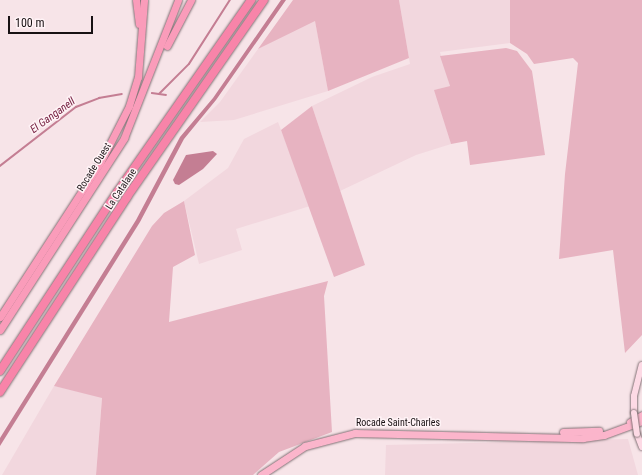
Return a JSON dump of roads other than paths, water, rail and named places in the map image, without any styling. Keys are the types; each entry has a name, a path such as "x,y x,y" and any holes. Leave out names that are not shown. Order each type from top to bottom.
{"highway":[{"path":"136,0 141,42"},
{"name":"Rocade Ouest","path":"0,318 117,134 135,89 141,42 144,0"},
{"name":"Rocade Ouest","path":"0,330 108,165 149,80 178,0"},
{"path":"149,80 191,0"},
{"name":"La Catalane","path":"0,371 118,191 250,0"},
{"name":"La Catalane","path":"0,392 127,197 264,0"}],"main road":[{"path":"642,365 634,396 634,413 642,447"},
{"name":"Rocade Saint-Charles","path":"261,475 305,446 355,433 497,434 596,432 619,426 642,415"},
{"name":"Rocade Saint-Charles","path":"497,434 583,438 604,435 642,422"}],"waterway":[{"path":"159,94 189,64 230,0"},
{"name":"El Ganganell","path":"152,93 166,95"},
{"name":"El Ganganell","path":"0,166 76,107 99,98 122,94"}]}
